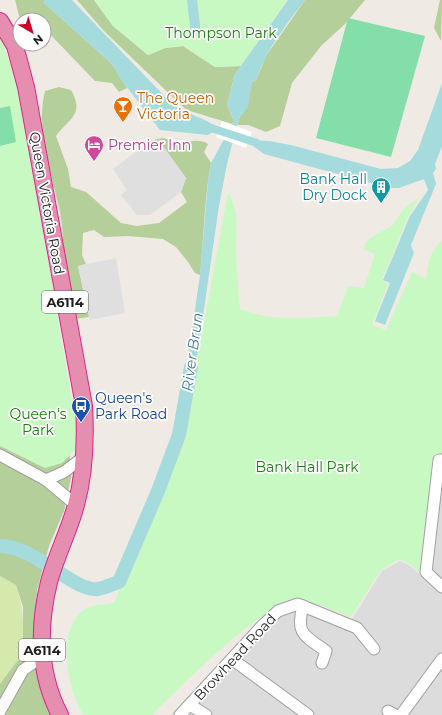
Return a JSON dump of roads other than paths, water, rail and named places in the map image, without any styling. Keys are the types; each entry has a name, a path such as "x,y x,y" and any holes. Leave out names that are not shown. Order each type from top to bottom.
{"highway":[{"name":"Queen Victoria Road","path":"0,21 15,46 30,103 84,406 86,442 83,477 76,505 49,582 40,632 47,684 60,715"}],"street":[{"path":"0,456 46,480 76,505"},
{"path":"46,480 64,472 85,456"},
{"path":"442,460 440,460 426,572 442,587"},
{"name":"Browhead Road","path":"180,715 262,626 278,611 298,604 303,606"},
{"path":"322,663 326,651 307,637 299,627 303,606 358,628 374,649"},
{"path":"0,711 23,670 43,656"},
{"path":"232,659 308,715"},
{"path":"401,715 442,659"},
{"path":"190,705 206,715"}],"water":[{"path":"44,0 72,0 172,104 208,122 218,129 208,135 160,130 119,77 112,64 44,3"},
{"path":"187,0 197,0 201,33 196,36 191,35"},
{"path":"288,0 305,0 277,38 265,58 256,80 252,82 248,107 240,117 237,125 227,164 219,206 193,385 184,384 200,275 208,181 211,163 234,121 227,105 235,74"},
{"path":"442,83 442,146 435,164 436,169 433,173 436,184 411,245 414,253 385,325 375,321 390,283 383,280 410,216 428,190 424,179 399,188 391,188 389,191 382,186 264,154 253,146 249,140 269,141 291,145 381,169 398,168 410,161 418,150"}],"waterway":[{"name":"River Brun","path":"208,127 257,143"},
{"name":"River Brun","path":"0,546 13,548 26,553 88,588 98,589 119,582 158,491 179,435 191,367"}],"place":[{"name":"The Queen Victoria","path":"123,123"},
{"name":"Premier Inn","path":"94,162"},
{"name":"Bank Hall Dry Dock","path":"381,204"},
{"name":"Queen's Park Road","path":"81,423"}],"park label":[{"name":"Thompson Park","path":"221,33"},
{"name":"Queen's Park","path":"38,422"},
{"name":"Bank Hall Park","path":"307,467"}]}
